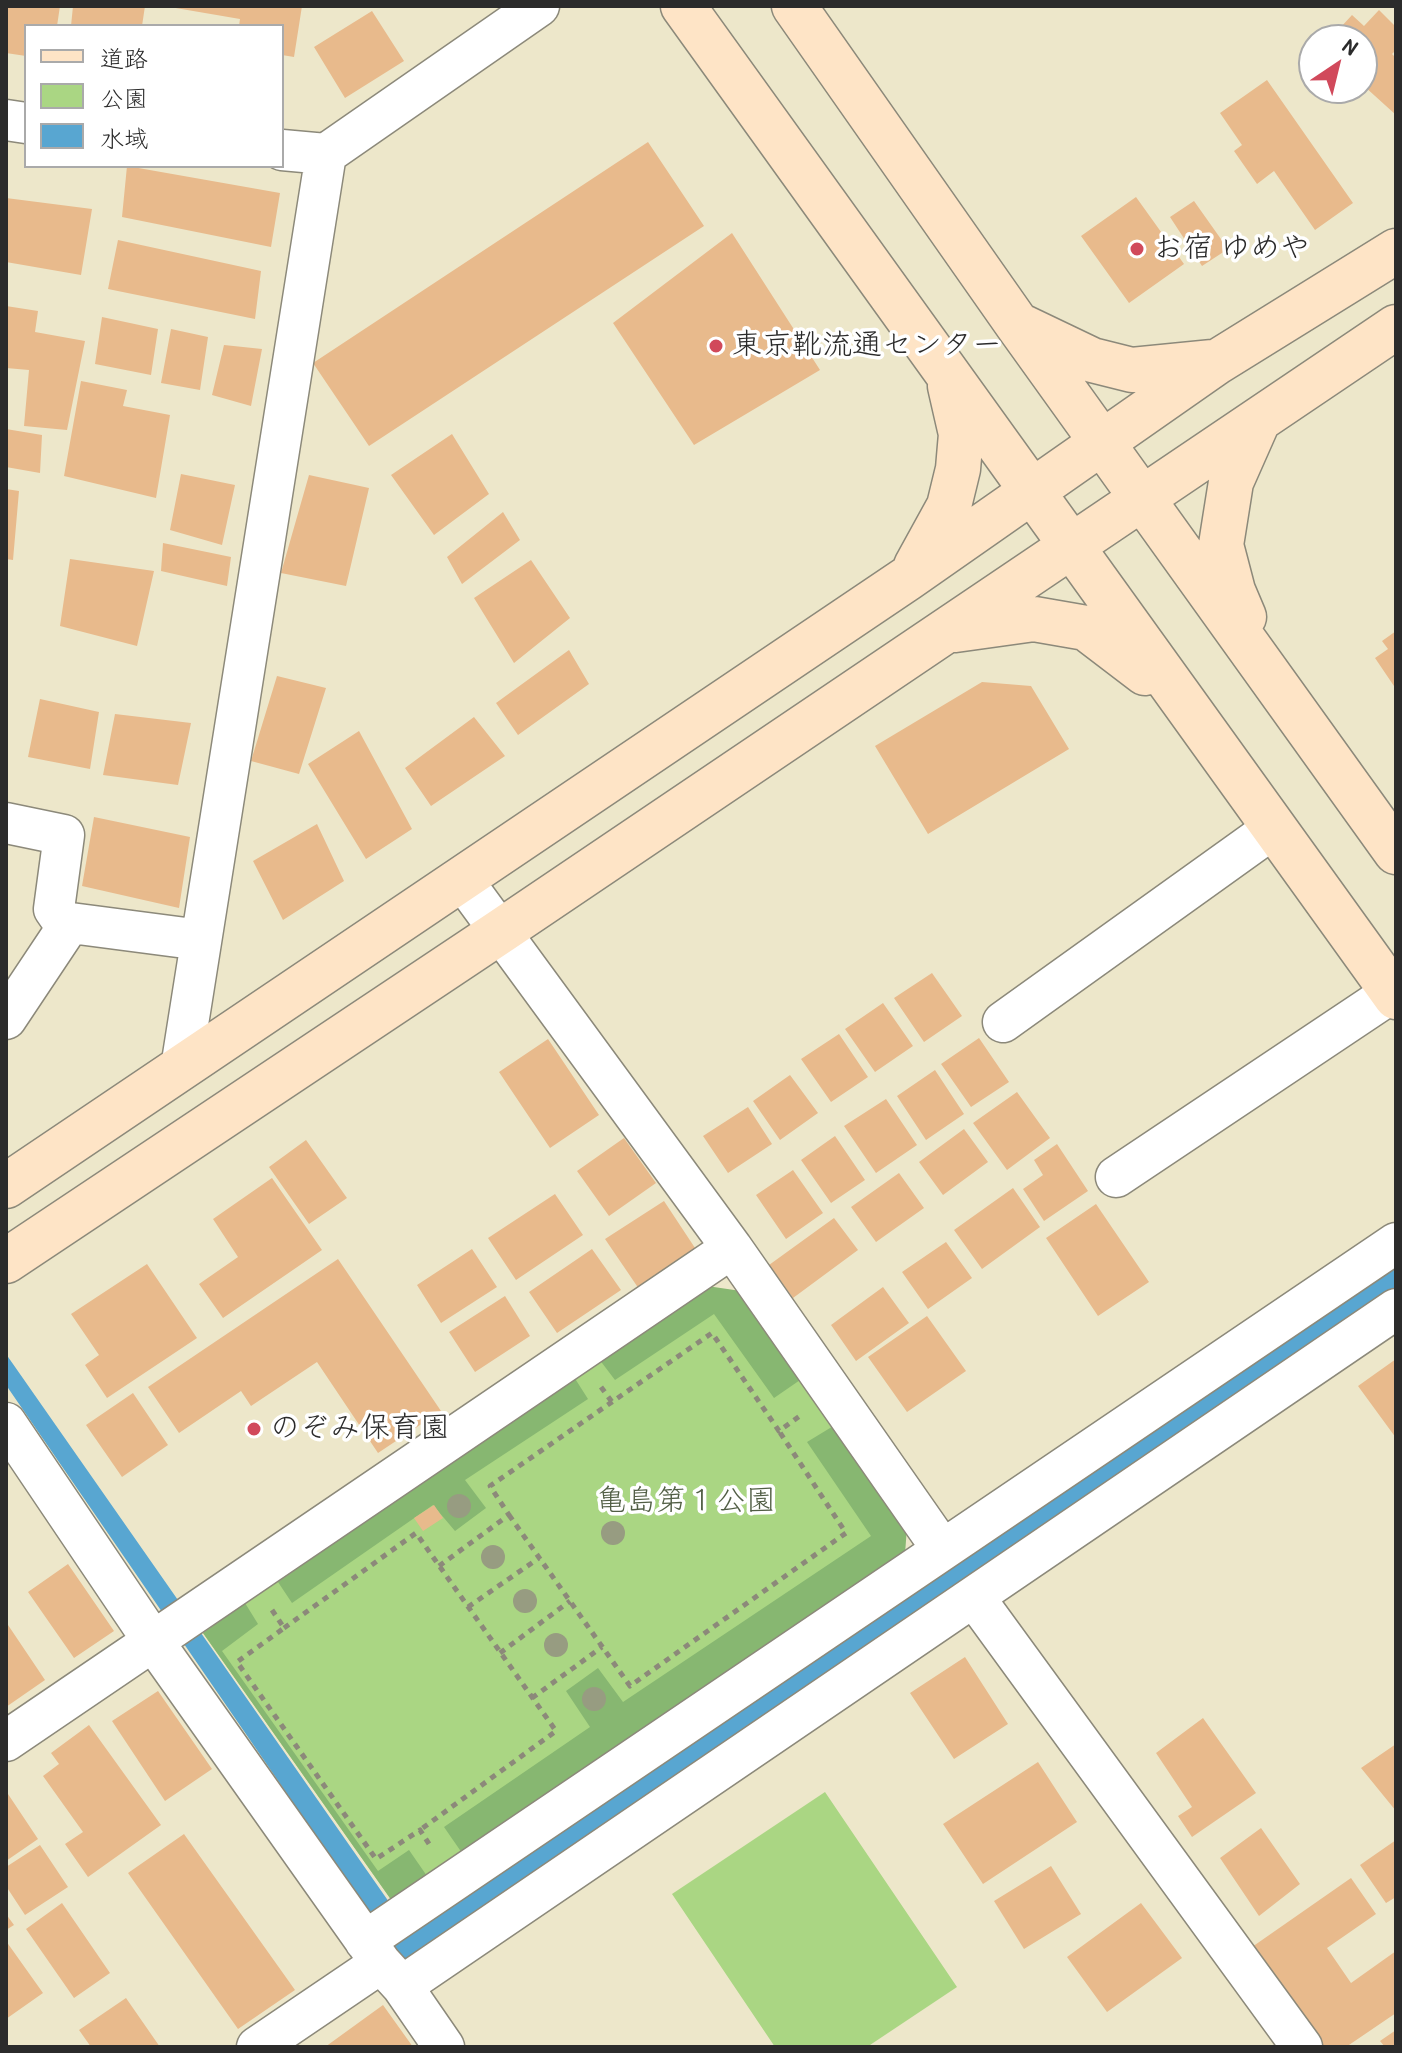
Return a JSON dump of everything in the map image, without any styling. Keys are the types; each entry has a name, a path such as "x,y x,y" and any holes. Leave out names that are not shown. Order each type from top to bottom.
{"street":[{"path":"284,150 326,154 539,6"},
{"path":"683,6 1394,994 1116,1177"},
{"path":"794,6 1017,324 1396,852"},
{"path":"181,1068 326,154"},
{"path":"6,1186 908,578 1217,362 1396,251"},
{"path":"1017,324 1092,360 1132,370 1217,362"},
{"path":"6,1261 1396,327"},
{"path":"908,578 949,506 958,469 961,434 947,371"},
{"path":"1258,421 1231,482 1221,545 1233,591 1267,672"},
{"path":"944,632 1034,619 1086,628 1134,663 1197,721"},
{"path":"6,823 64,835 54,909 63,922 201,940"},
{"path":"1003,1022 1275,827"},
{"path":"461,878 732,1248 1302,2047"},
{"path":"6,1019 70,923"},
{"path":"257,2047 386,1947 962,1570 1396,1243"},
{"path":"6,1741 732,1248"},
{"path":"386,1947 454,1880 1396,1309"},
{"path":"6,1423 172,1628 386,1947 444,2047"}],"path":[{"path":"712,1333 846,1533 630,1686 509,1515 490,1486 712,1333"},
{"path":"779,1431 834,1391"},
{"path":"439,1566 509,1515"},
{"path":"416,1533 439,1566 556,1731 376,1859 237,1662 416,1533"},
{"path":"468,1607 539,1558"},
{"path":"249,1576 284,1628"},
{"path":"500,1653 570,1601"},
{"path":"532,1698 602,1647"},
{"path":"420,1830 454,1880"}],"green space":[{"path":"707,1286 741,1291 803,1378 774,1398 714,1314 615,1380 599,1359"},
{"name":"亀島第１公園","path":"741,1291 835,1425 905,1554 392,1901 203,1633 599,1359"},
{"path":"574,1377 588,1399 465,1480 486,1508 455,1531 433,1505 292,1603 278,1582"},
{"path":"835,1425 907,1527 905,1554 462,1853 444,1827 590,1727 566,1691 598,1668 623,1702 871,1536 807,1442"},
{"path":"245,1603 258,1624 222,1651 378,1871 409,1850 427,1876 392,1901 203,1633"},
{"path":"825,1792 957,1987 867,2047 775,2047 672,1894"}],"water":[{"path":"1396,1261 1396,1289 404,1964 6,1385 6,1354 389,1902"}],"building":[{"path":"6,6 60,6 57,24 24,24 24,56 6,53"},
{"path":"73,6 145,6 142,24 71,24"},
{"path":"164,6 302,6 294,57 284,55 284,24 239,24 240,19"},
{"path":"1379,10 1396,27 1396,50 1392,54 1396,58 1396,115 1378,99 1378,24 1366,24"},
{"path":"372,11 404,61 345,98 314,47"},
{"path":"1352,15 1362,24 1344,24"},
{"path":"1267,80 1353,203 1315,230 1274,171 1257,184 1234,151 1242,145 1220,113"},
{"path":"648,142 704,226 369,446 313,363"},
{"path":"127,168 280,193 271,247 122,217"},
{"path":"1136,197 1184,264 1129,303 1081,236"},
{"path":"6,198 92,209 81,275 6,262"},
{"path":"1194,201 1228,249 1202,266 1170,217"},
{"name":"東京靴流通センター","path":"732,233 820,370 694,445 613,323"},
{"path":"118,240 261,271 255,319 108,289"},
{"path":"6,306 38,311 35,332 85,341 67,430 24,426 29,370 6,368"},
{"path":"102,317 158,329 151,375 95,364"},
{"path":"171,329 208,337 200,390 161,383"},
{"path":"224,345 262,349 251,406 212,395"},
{"path":"81,381 127,390 123,406 170,415 156,498 64,476"},
{"path":"6,429 42,435 40,473 6,467"},
{"path":"452,434 489,494 434,535 391,475"},
{"path":"181,474 235,485 222,545 170,530"},
{"path":"309,475 369,488 346,586 281,573"},
{"path":"6,489 19,491 13,560 6,559"},
{"path":"503,512 520,540 462,584 447,557"},
{"path":"163,543 231,557 227,586 161,571"},
{"path":"70,559 154,571 137,646 60,626"},
{"path":"531,560 570,618 514,663 474,598"},
{"path":"1396,631 1396,689 1375,658 1388,649 1382,641"},
{"path":"569,650 589,684 518,735 496,703"},
{"path":"277,676 326,688 299,774 251,761"},
{"path":"982,682 1031,686 1069,749 928,834 875,746"},
{"path":"40,699 99,712 90,769 28,757"},
{"path":"115,714 191,723 178,785 103,775"},
{"path":"474,717 505,756 431,806 405,768"},
{"path":"359,731 412,829 366,859 308,764"},
{"path":"94,817 190,837 179,908 82,886"},
{"path":"317,824 344,881 283,920 253,861"},
{"path":"932,973 962,1016 924,1042 894,998"},
{"path":"883,1003 913,1046 875,1072 845,1029"},
{"path":"839,1034 868,1077 831,1102 801,1059"},
{"path":"979,1038 1009,1082 971,1107 941,1064"},
{"path":"548,1039 599,1115 550,1148 499,1072"},
{"path":"935,1070 964,1114 926,1140 897,1096"},
{"path":"790,1075 818,1113 780,1140 753,1101"},
{"path":"1017,1092 1050,1138 1007,1170 973,1123"},
{"path":"886,1099 917,1145 876,1173 844,1126"},
{"path":"748,1107 772,1144 728,1173 703,1136"},
{"path":"964,1129 988,1162 943,1195 919,1162"},
{"path":"835,1136 865,1180 831,1203 801,1160"},
{"path":"624,1138 656,1183 609,1216 577,1171"},
{"path":"306,1140 347,1198 309,1224 269,1167"},
{"path":"1057,1144 1088,1191 1044,1221 1023,1189 1043,1175 1034,1160"},
{"path":"793,1170 823,1213 786,1239 756,1195"},
{"path":"899,1173 924,1208 876,1242 851,1207"},
{"path":"272,1178 322,1250 223,1318 199,1284 238,1257 213,1219"},
{"path":"1013,1188 1040,1227 982,1269 954,1230"},
{"path":"555,1194 583,1235 516,1280 488,1238"},
{"path":"664,1201 697,1251 639,1289 605,1239"},
{"path":"1096,1204 1149,1282 1098,1316 1046,1238"},
{"path":"834,1218 858,1250 793,1298 769,1265"},
{"path":"946,1242 972,1278 928,1309 902,1272"},
{"path":"472,1249 497,1287 441,1323 417,1285"},
{"path":"592,1249 621,1290 557,1333 529,1292"},
{"path":"338,1259 441,1411 378,1453 317,1362 251,1406 241,1391 179,1433 148,1387"},
{"path":"147,1264 197,1338 107,1398 85,1365 99,1355 71,1314"},
{"path":"883,1287 909,1323 856,1361 831,1325"},
{"path":"505,1296 530,1336 475,1372 449,1332"},
{"path":"927,1316 966,1371 907,1412 868,1357"},
{"path":"1396,1359 1396,1438 1358,1386"},
{"path":"133,1393 168,1445 122,1477 86,1425"},
{"path":"434,1505 443,1518 423,1531 414,1518"},
{"path":"68,1564 114,1631 74,1658 28,1592"},
{"path":"6,1622 45,1680 6,1707"},
{"path":"965,1657 1008,1724 954,1759 910,1693"},
{"path":"158,1691 212,1769 165,1801 112,1721"},
{"path":"1203,1718 1256,1793 1192,1837 1178,1816 1192,1807 1156,1753"},
{"path":"89,1725 161,1825 88,1877 65,1844 83,1832 43,1776 59,1764 51,1753"},
{"path":"1396,1744 1396,1811 1361,1768"},
{"path":"1038,1762 1077,1822 983,1884 943,1824"},
{"path":"6,1791 38,1839 6,1861"},
{"path":"1261,1828 1300,1884 1259,1916 1220,1858"},
{"path":"184,1834 295,1990 238,2029 128,1873"},
{"path":"1396,1840 1396,1897 1386,1903 1360,1865"},
{"path":"40,1845 68,1887 25,1915 6,1886 6,1867"},
{"path":"1051,1866 1081,1914 1024,1949 994,1901"},
{"path":"1351,1878 1376,1914 1327,1948 1351,1983 1396,1951 1396,2013 1346,2047 1322,2047 1252,1947"},
{"path":"62,1903 110,1973 74,1998 26,1929"},
{"path":"1141,1903 1182,1958 1107,2012 1067,1957"},
{"path":"6,1914 14,1925 6,1930"},
{"path":"6,1941 43,1993 6,2019"},
{"path":"126,1998 160,2047 91,2047 79,2030"},
{"path":"383,2005 413,2047 325,2047"},
{"path":"1396,2030 1396,2047 1385,2047 1380,2041"}],"place":[{"name":"お宿 ゆめや","path":"1137,249"},
{"name":"東京靴流通センター","path":"716,346"},
{"name":"のぞみ保育園","path":"254,1429"}]}
